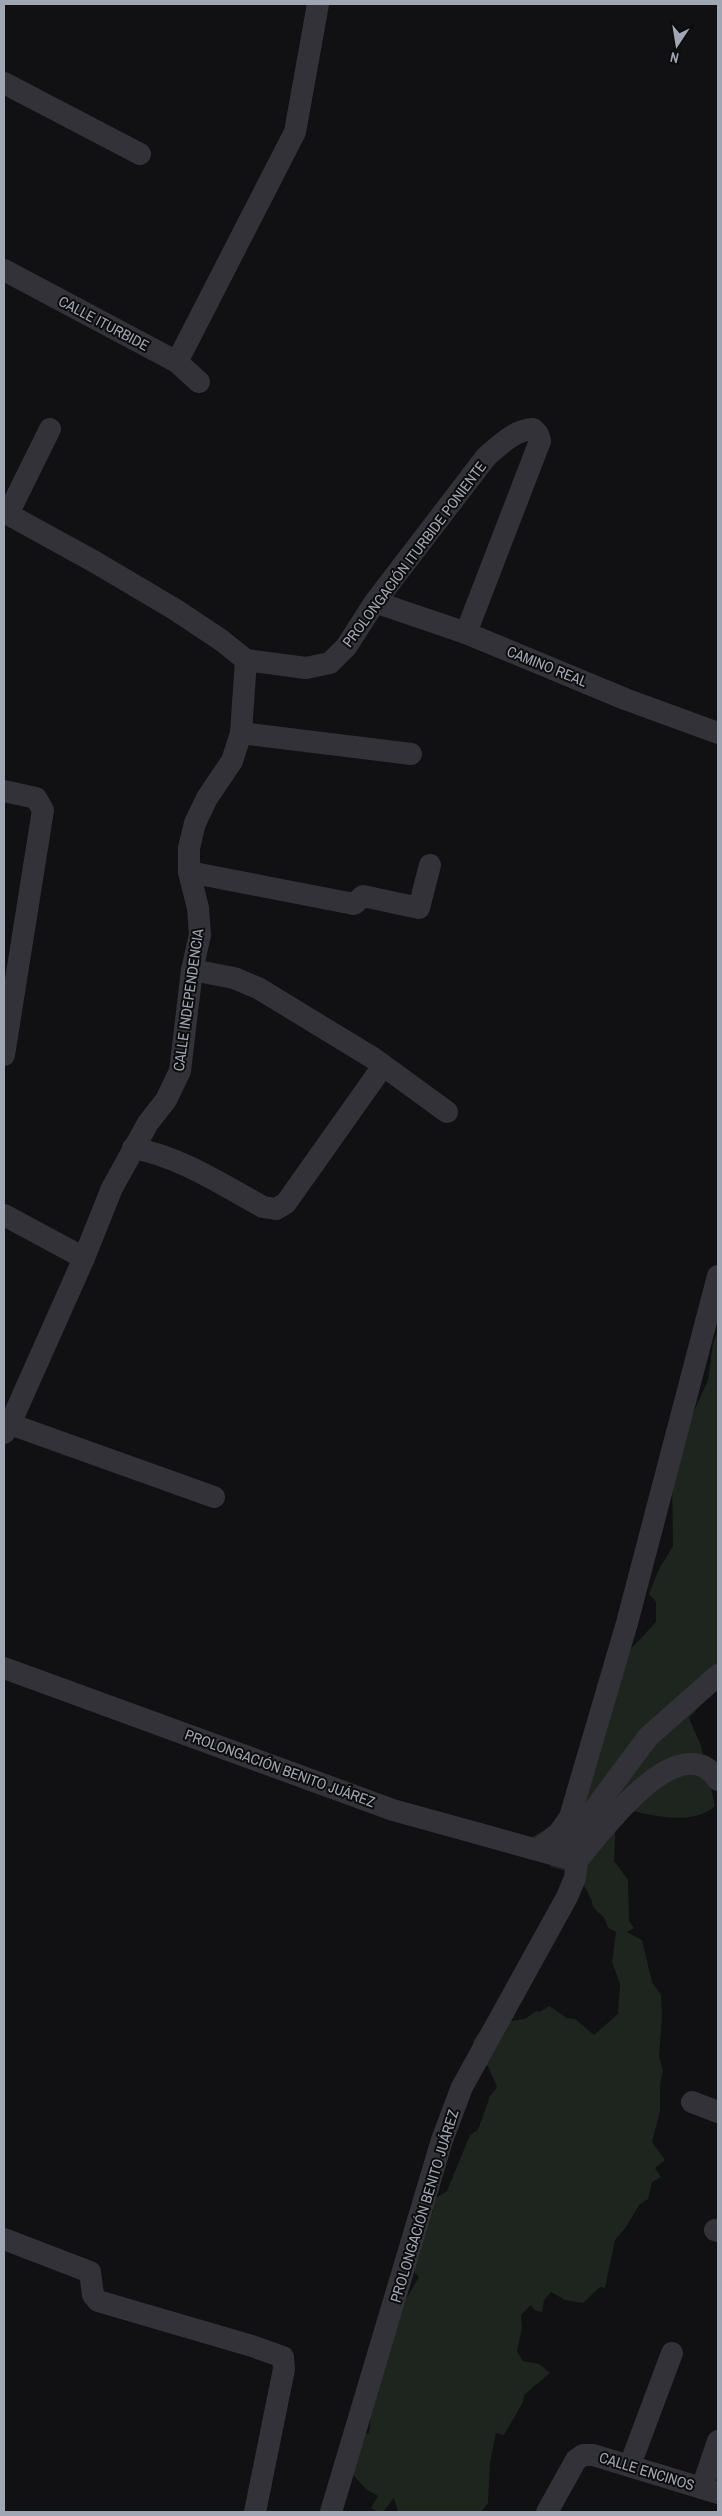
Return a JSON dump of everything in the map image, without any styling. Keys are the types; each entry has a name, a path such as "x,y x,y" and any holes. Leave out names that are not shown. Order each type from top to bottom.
{"street":[{"path":"177,362 295,132 318,4"},
{"path":"4,83 140,154"},
{"name":"CALLE ITURBIDE","path":"4,270 177,362 199,382"},
{"path":"50,429 6,513 96,562 176,610 221,640 246,660"},
{"name":"PROLONGACIÓN ITURBIDE PONIENTE","path":"246,660 306,668 330,663 346,647 375,602 486,457 507,439 524,430 533,429 538,434 540,441 466,633"},
{"name":"CAMINO REAL","path":"375,602 466,633 626,699 718,733"},
{"name":"CALLE INDEPENDENCIA","path":"7,1429 84,1258 112,1188 133,1148 166,1100 180,1071 192,970 200,935 198,908 190,872 189,848 195,823 207,798 232,760 241,733 246,660"},
{"path":"241,733 411,754"},
{"path":"4,791 36,798 43,810 4,1055"},
{"path":"190,872 354,904 363,896 419,908 430,865"},
{"path":"192,970 234,978 258,988 383,1066 447,1112"},
{"path":"133,1148 157,1153 182,1162 263,1207 276,1209 286,1204 383,1066"},
{"path":"4,1215 84,1258"},
{"path":"538,1849 559,1833 570,1817 627,1623 718,1276"},
{"path":"7,1429 214,1497"},
{"name":"PROLONGACIÓN BENITO JUÁREZ","path":"4,1668 393,1810 569,1858 575,1878 567,1897 462,2087 442,2140 331,2512"},
{"path":"569,1858 648,1737 718,1675"},
{"path":"569,1858 635,1794 664,1772 681,1763 700,1764 718,1780"},
{"path":"692,2102 718,2112"},
{"path":"4,2239 90,2272 93,2295 98,2301 252,2346 283,2357 284,2369 255,2512"},
{"path":"630,2465 672,2353"},
{"path":"710,2490 718,2440"},
{"name":"CALLE ENCINOS","path":"546,2512 576,2460 583,2455 593,2455 630,2465 710,2490"}],"shaded area":[{"path":"718,1331 718,1686 689,1718 701,1746 715,1806 696,1816 685,1818 661,1817 629,1810 616,1817 614,1861 628,1880 629,1921 634,1928 627,1932 642,1940 652,1982 661,1995 662,2017 659,2056 663,2071 660,2085 660,2111 652,2142 665,2160 655,2168 661,2177 652,2182 648,2199 639,2205 626,2227 615,2240 605,2288 600,2287 583,2303 565,2300 551,2292 544,2300 542,2312 534,2310 531,2305 521,2315 522,2328 517,2351 523,2361 539,2364 550,2373 524,2395 523,2402 504,2435 496,2433 490,2462 488,2503 481,2512 398,2512 394,2498 383,2512 377,2512 371,2508 378,2496 367,2490 353,2475 356,2436 369,2433 372,2402 406,2299 419,2277 414,2272 423,2230 433,2211 434,2199 447,2191 470,2135 478,2130 490,2096 497,2087 488,2066 476,2065 473,2041 484,2025 525,2019 536,2011 540,2012 549,2006 567,2018 575,2019 594,2035 618,2014 620,1984 612,1962 616,1932 608,1928 603,1916 593,1906 588,1892 580,1881 564,1870 550,1867 553,1856 532,1837 554,1825 567,1810 615,1666 656,1622 656,1602 649,1594 659,1569 673,1546 672,1471 683,1436 708,1380 713,1343"}]}
